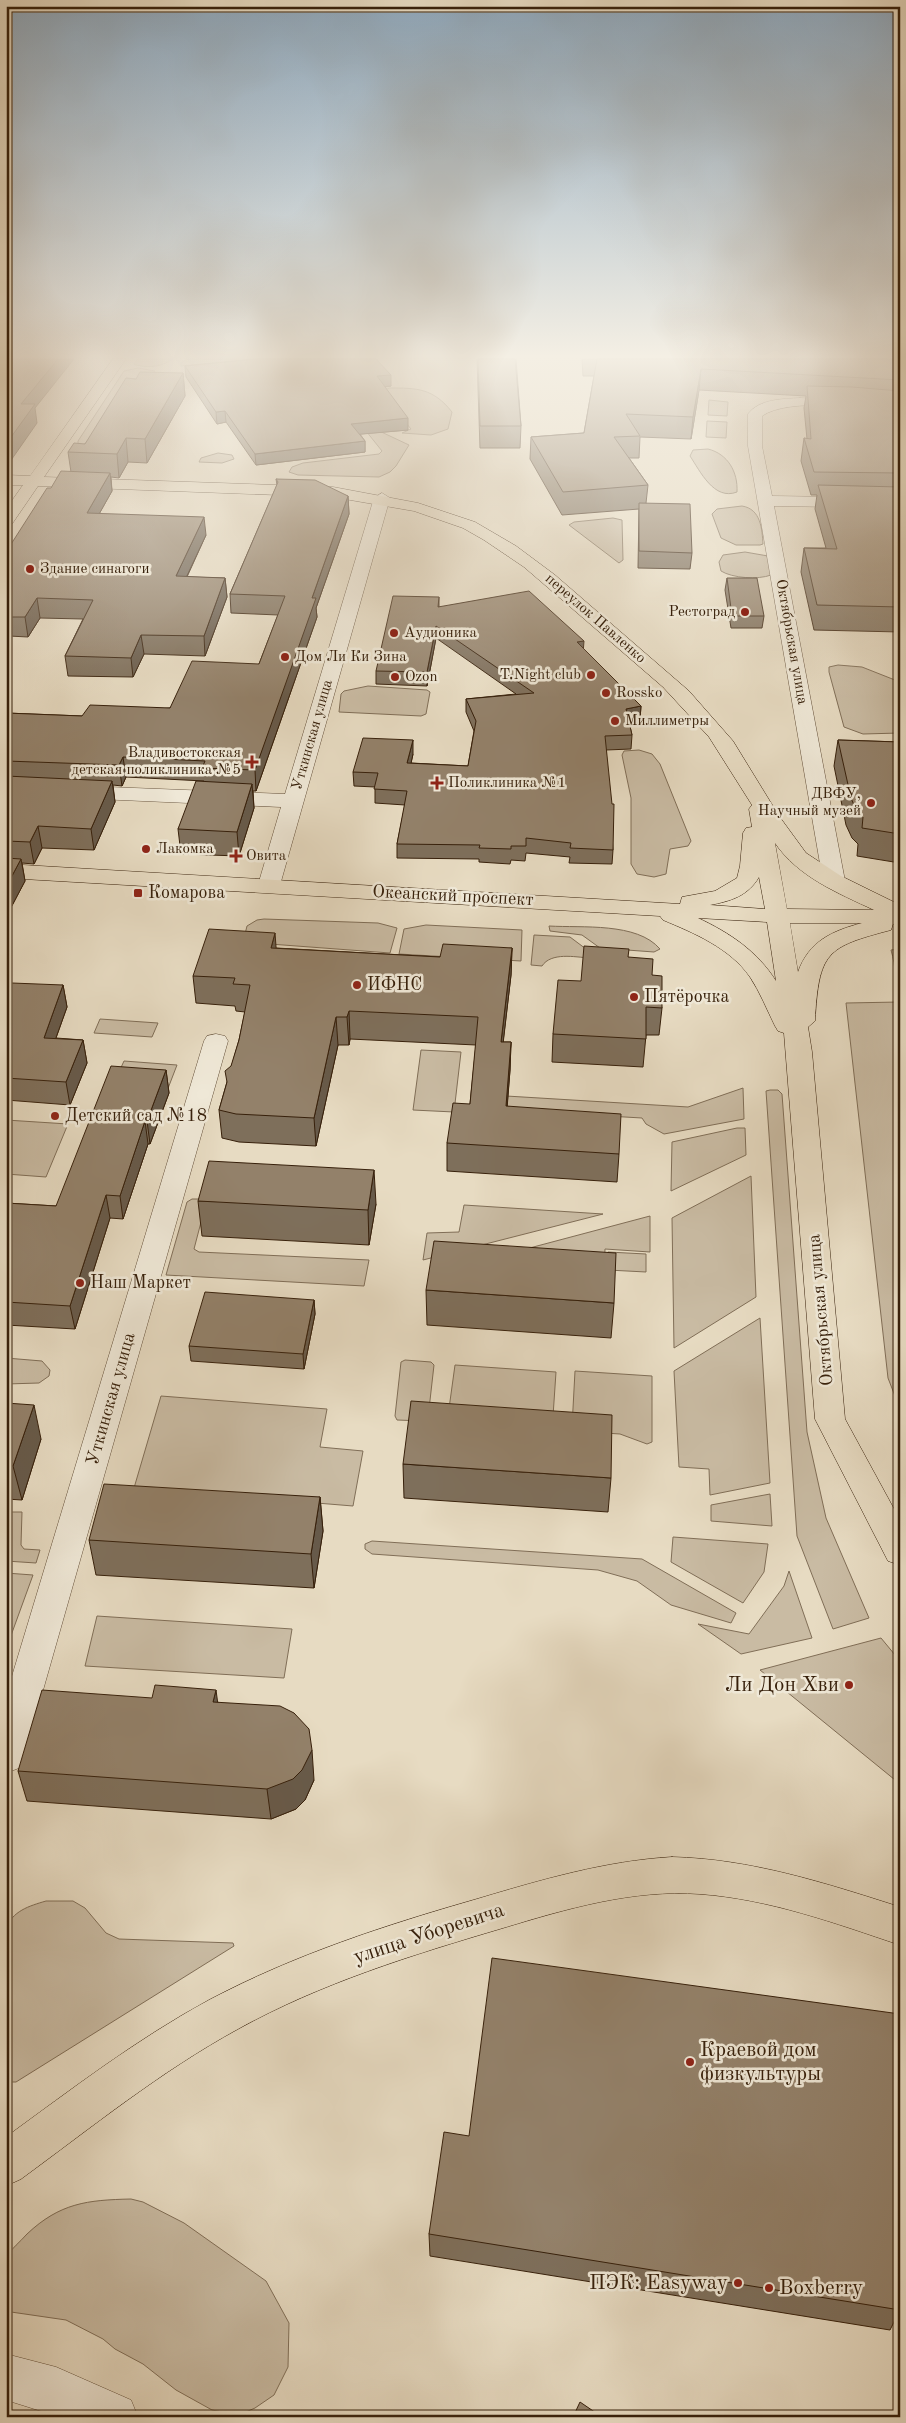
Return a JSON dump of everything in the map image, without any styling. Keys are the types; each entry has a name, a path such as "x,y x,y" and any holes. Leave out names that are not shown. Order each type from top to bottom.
{"main road":[{"path":"6,521 40,472"},
{"name":"переулок Павленко","path":"6,480 314,491 382,498 448,517 482,533 513,550 560,588 630,648 706,719 722,739 758,802 797,857 834,881 900,917"},
{"path":"650,907 705,900 735,890 748,877 758,802"},
{"path":"758,802 800,1052"},
{"name":"Океанский проспект","path":"6,871 650,907 776,916 900,917"},
{"path":"650,907 701,928 734,947 756,969 800,1052"},
{"path":"800,1052 806,987 816,956 832,941 900,917"},
{"name":"Октябрьская улица","path":"800,1052 830,1419 900,1552"},
{"name":"улица Уборевича","path":"6,2164 157,2055 225,2014 308,1975 424,1933 524,1904 620,1881 673,1875 741,1881 844,1907 900,1926"}],"street":[{"name":"Октябрьская улица","path":"760,472 834,881"},
{"name":"Уткинская улица","path":"269,885 382,498"},
{"path":"765,501 900,504"},
{"path":"6,789 294,801"},
{"name":"Уткинская улица","path":"6,1757 216,1041"},
{"path":"6,2377 56,2391 114,2417"}],"shaded area":[{"path":"289,472 390,472 379,477 298,475"},
{"path":"700,472 734,472 737,492 729,494 721,492 709,483"},
{"path":"742,506 757,515 761,526 763,544 736,545 721,538 712,514 717,509"},
{"path":"613,518 622,520 623,560 619,563 569,525 574,522"},
{"path":"745,552 768,556 771,575 745,578 721,571 719,562 723,555"},
{"path":"838,665 862,667 900,682 900,733 863,734 844,727 829,672 829,667"},
{"path":"368,686 427,690 430,692 426,714 421,716 339,712 341,694 344,691"},
{"path":"639,750 652,754 660,764 691,841 688,846 670,849 666,874 654,877 637,874 631,864 631,798 622,755 624,751"},
{"path":"257,920 378,923 397,928 390,953 243,942 247,926"},
{"path":"426,925 522,930 521,961 399,954 404,929"},
{"path":"549,926 623,930 650,940 660,949 654,952 600,948 582,935 550,931"},
{"path":"534,935 570,937 590,952 589,958 557,957 542,966 531,965"},
{"path":"900,949 900,1409 888,1378 846,1003 899,1002 891,950"},
{"path":"100,1019 158,1023 152,1037 94,1033"},
{"path":"421,1050 461,1052 454,1112 413,1110"},
{"path":"124,1061 177,1065 167,1091 112,1087"},
{"path":"743,1088 744,1119 664,1134 646,1124 642,1118 470,1108 473,1094 688,1107"},
{"path":"778,1090 782,1094 807,1432 826,1518 869,1618 833,1629 797,1536 766,1091"},
{"path":"6,1120 68,1124 46,1177 6,1174"},
{"path":"737,1128 745,1128 746,1155 671,1191 672,1142"},
{"path":"751,1176 756,1297 674,1348 672,1218"},
{"path":"192,1199 203,1199 206,1203 194,1249 199,1252 369,1260 364,1286 166,1275 187,1202"},
{"path":"464,1205 603,1214 423,1260 427,1233 459,1232"},
{"path":"650,1216 650,1252 605,1249 604,1274 458,1267"},
{"path":"608,1252 646,1254 646,1272 608,1270"},
{"path":"760,1318 770,1483 710,1495 709,1469 679,1467 674,1371"},
{"path":"6,1358 42,1361 50,1370 49,1376 39,1383 6,1384"},
{"path":"405,1360 431,1362 434,1365 428,1418 424,1421 397,1420 395,1416 401,1362"},
{"path":"455,1365 556,1372 552,1431 447,1423"},
{"path":"575,1371 652,1376 652,1442 647,1444 620,1434 574,1431 572,1427"},
{"path":"161,1396 327,1409 320,1447 363,1451 353,1506 134,1488"},
{"path":"770,1494 772,1526 711,1521 711,1505"},
{"path":"6,1512 22,1512 21,1545 24,1549 40,1550 36,1563 6,1561"},
{"path":"673,1537 768,1544 764,1572 743,1603 671,1562"},
{"path":"372,1541 642,1559 736,1613 731,1623 671,1605 637,1581 598,1570 372,1554 365,1549 365,1544"},
{"path":"789,1571 812,1638 741,1654 698,1624 749,1634 784,1586"},
{"path":"6,1573 33,1575 9,1641 6,1641"},
{"path":"97,1616 292,1629 284,1678 85,1666"},
{"path":"881,1638 900,1661 900,1784 760,1670"},
{"path":"46,1901 73,1901 85,1908 106,1933 119,1939 233,1943 234,1946 16,2082 6,2082 6,1929 12,1918 22,1910"},
{"path":"131,2199 143,2202 184,2223 266,2281 289,2323 288,2367 274,2395 255,2408 239,2415 212,2410 176,2390 143,2364 115,2349 103,2339 66,2320 11,2312 6,2309 6,2257 27,2234 51,2216 75,2205 87,2202"}],"building":[{"path":"60,472 110,473 87,513 204,517 176,576 225,578 204,636 141,635 131,658 65,656 93,600 37,598 25,617 6,617 6,552 47,488 51,488"},
{"path":"551,472 639,472 648,485 563,492"},
{"path":"820,472 900,472 900,473"},
{"path":"276,479 315,480 348,496 312,598 316,598 255,770 202,768 205,761 123,757 119,765 6,761 6,713 82,716 90,705 170,708 192,661 259,664 285,596 230,594 278,482"},
{"path":"818,485 900,487 900,607 817,605 804,548 837,549"},
{"path":"639,503 690,504 692,553 639,551"},
{"path":"727,578 757,578 764,616 732,616"},
{"path":"529,591 584,641 577,642 641,706 626,709 632,735 605,736 612,804 614,804 613,850 570,848 571,843 526,838 526,846 511,846 511,849 479,848 480,845 397,844 407,791 374,789 378,773 353,772 363,738 413,740 407,763 468,766 476,721 466,699 534,693 436,626 427,672 376,671 393,596 439,597 438,607"},
{"name":"ДВФУ, Научный музей","path":"838,740 900,742 900,834 862,828 863,817 856,810 851,798"},
{"path":"6,776 112,781 91,829 38,826 30,842 6,841"},
{"path":"196,781 252,784 237,832 178,829"},
{"path":"6,858 21,859 6,887"},
{"path":"209,929 275,933 271,948 440,957 443,944 512,948 501,1042 511,1042 506,1106 621,1114 619,1154 447,1143 453,1103 470,1104 478,1017 349,1011 347,1017 336,1017 314,1118 236,1114 219,1110 227,1082 225,1071 231,1066 239,1040 250,985 233,984 235,978 193,976"},
{"path":"584,946 629,949 628,957 653,959 652,975 662,976 662,1008 646,1007 646,1039 553,1034 558,980 581,981"},
{"path":"12,983 63,985 44,1038 83,1040 66,1082 6,1078 6,997"},
{"path":"111,1066 166,1070 147,1121 145,1121 120,1196 106,1195 70,1306 6,1302 6,1203 56,1206"},
{"path":"209,1161 374,1170 368,1210 198,1201"},
{"path":"434,1241 616,1253 614,1303 426,1290"},
{"path":"205,1292 314,1300 303,1354 189,1346"},
{"path":"411,1401 612,1415 611,1478 403,1464"},
{"path":"6,1403 34,1405 13,1466 6,1465"},
{"path":"104,1484 320,1497 311,1554 89,1540"},
{"path":"155,1685 216,1690 213,1702 280,1706 294,1713 309,1729 312,1750 302,1770 293,1779 267,1789 18,1771 42,1690 152,1698"},
{"path":"492,1958 900,2014 900,2156 895,2155 900,2310 429,2234 444,2132 469,2136"},
{"path":"580,2402 602,2417 573,2417"}],"place":[{"name":"Здание синагоги","path":"30,569"},
{"name":"Рестоград","path":"745,612"},
{"name":"Аудионика","path":"394,633"},
{"name":"Дом Ли Ки Зина","path":"285,657"},
{"name":"T.Night club","path":"591,675"},
{"name":"Ozon","path":"395,677"},
{"name":"Rossko","path":"606,693"},
{"name":"Миллиметры","path":"615,721"},
{"name":"Владивостокская детская поликлиника №5","path":"252,762"},
{"name":"Поликлиника №1","path":"437,783"},
{"name":"ДВФУ, Научный музей","path":"871,803"},
{"name":"Лакомка","path":"146,849"},
{"name":"Овита","path":"236,856"},
{"name":"Комарова","path":"138,893"},
{"name":"ИФНС","path":"357,985"},
{"name":"Пятёрочка","path":"634,997"},
{"name":"Детский сад №18","path":"55,1116"},
{"name":"Наш Маркет","path":"80,1283"},
{"name":"Ли Дон Хви","path":"849,1685"},
{"name":"Краевой дом физкультуры","path":"690,2062"},
{"name":"ПЭК: Easyway","path":"738,2283"},
{"name":"Boxberry","path":"769,2288"}]}
